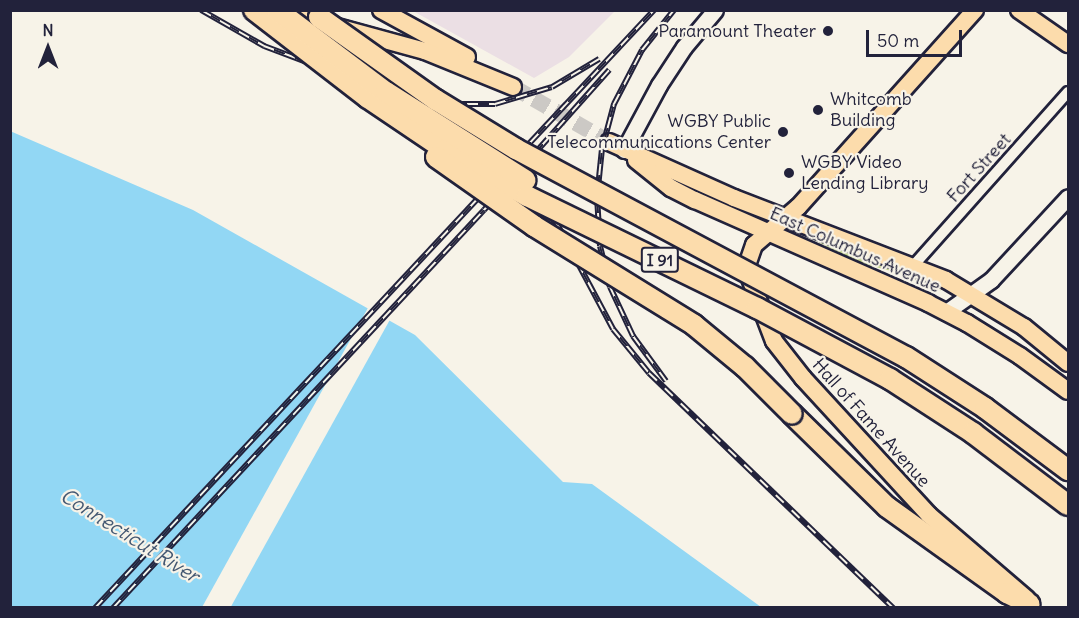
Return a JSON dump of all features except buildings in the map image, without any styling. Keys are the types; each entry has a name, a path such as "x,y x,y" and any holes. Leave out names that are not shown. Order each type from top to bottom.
{"highway":[{"name":"I 91","path":"254,10 368,98 445,150 496,180 609,238 669,264 802,331 890,379 973,433 1068,505"},
{"path":"279,10 378,87 454,137 504,168 610,226 669,264"},
{"name":"I 91","path":"311,10 398,75 475,125 556,172 906,357 985,408 1066,468"},
{"path":"368,98 414,140 483,192 706,334 745,367 887,507 1007,592 1033,606"}],"main road":[{"path":"279,10 326,26 424,51 513,87 483,65 381,10"},
{"path":"624,150 659,85 684,47 715,10"},
{"name":"Hall of Fame Avenue","path":"975,10 786,218 754,245 746,268 774,341 812,387 920,506 1014,586 1033,606"},
{"path":"1019,10 1068,44"},
{"name":"East Columbus Avenue","path":"609,142 734,198 913,266 971,294 1024,327 1068,363"},
{"name":"East Columbus Avenue","path":"624,150 671,188 946,312 992,337 1068,391"},
{"path":"946,312 991,280 1068,196"}],"street":[{"name":"Fort Street","path":"913,266 1068,92"}],"shaded area":[{"path":"615,10 569,57 534,78 413,11"}],"green space":[{"path":"808,237 917,278 942,291 895,272 860,263"}],"water":[{"name":"Connecticut River","path":"10,131 193,210 415,335 563,482 592,484 761,607 11,607"}],"pier":[{"path":"369,306 391,318 230,608 202,608"}],"tunnel":[{"path":"513,87 609,142"}],"railway":[{"path":"201,10 264,46 352,79"},
{"path":"95,608 654,10"},
{"path":"666,381 633,336 610,287 600,246 597,197 602,149 614,104 642,50 674,10"},
{"path":"392,92 445,104 495,104 552,87 599,59"},
{"path":"113,608 484,210 609,70"},
{"path":"344,76 449,127 503,165 527,188 557,224 613,329 649,373 893,608"}],"place":[{"name":"Paramount Theater","path":"828,31"},
{"name":"Whitcomb Building","path":"818,110"},
{"name":"WGBY Public Telecommunications Center","path":"783,132"},
{"name":"WGBY Video Lending Library","path":"789,173"}]}
